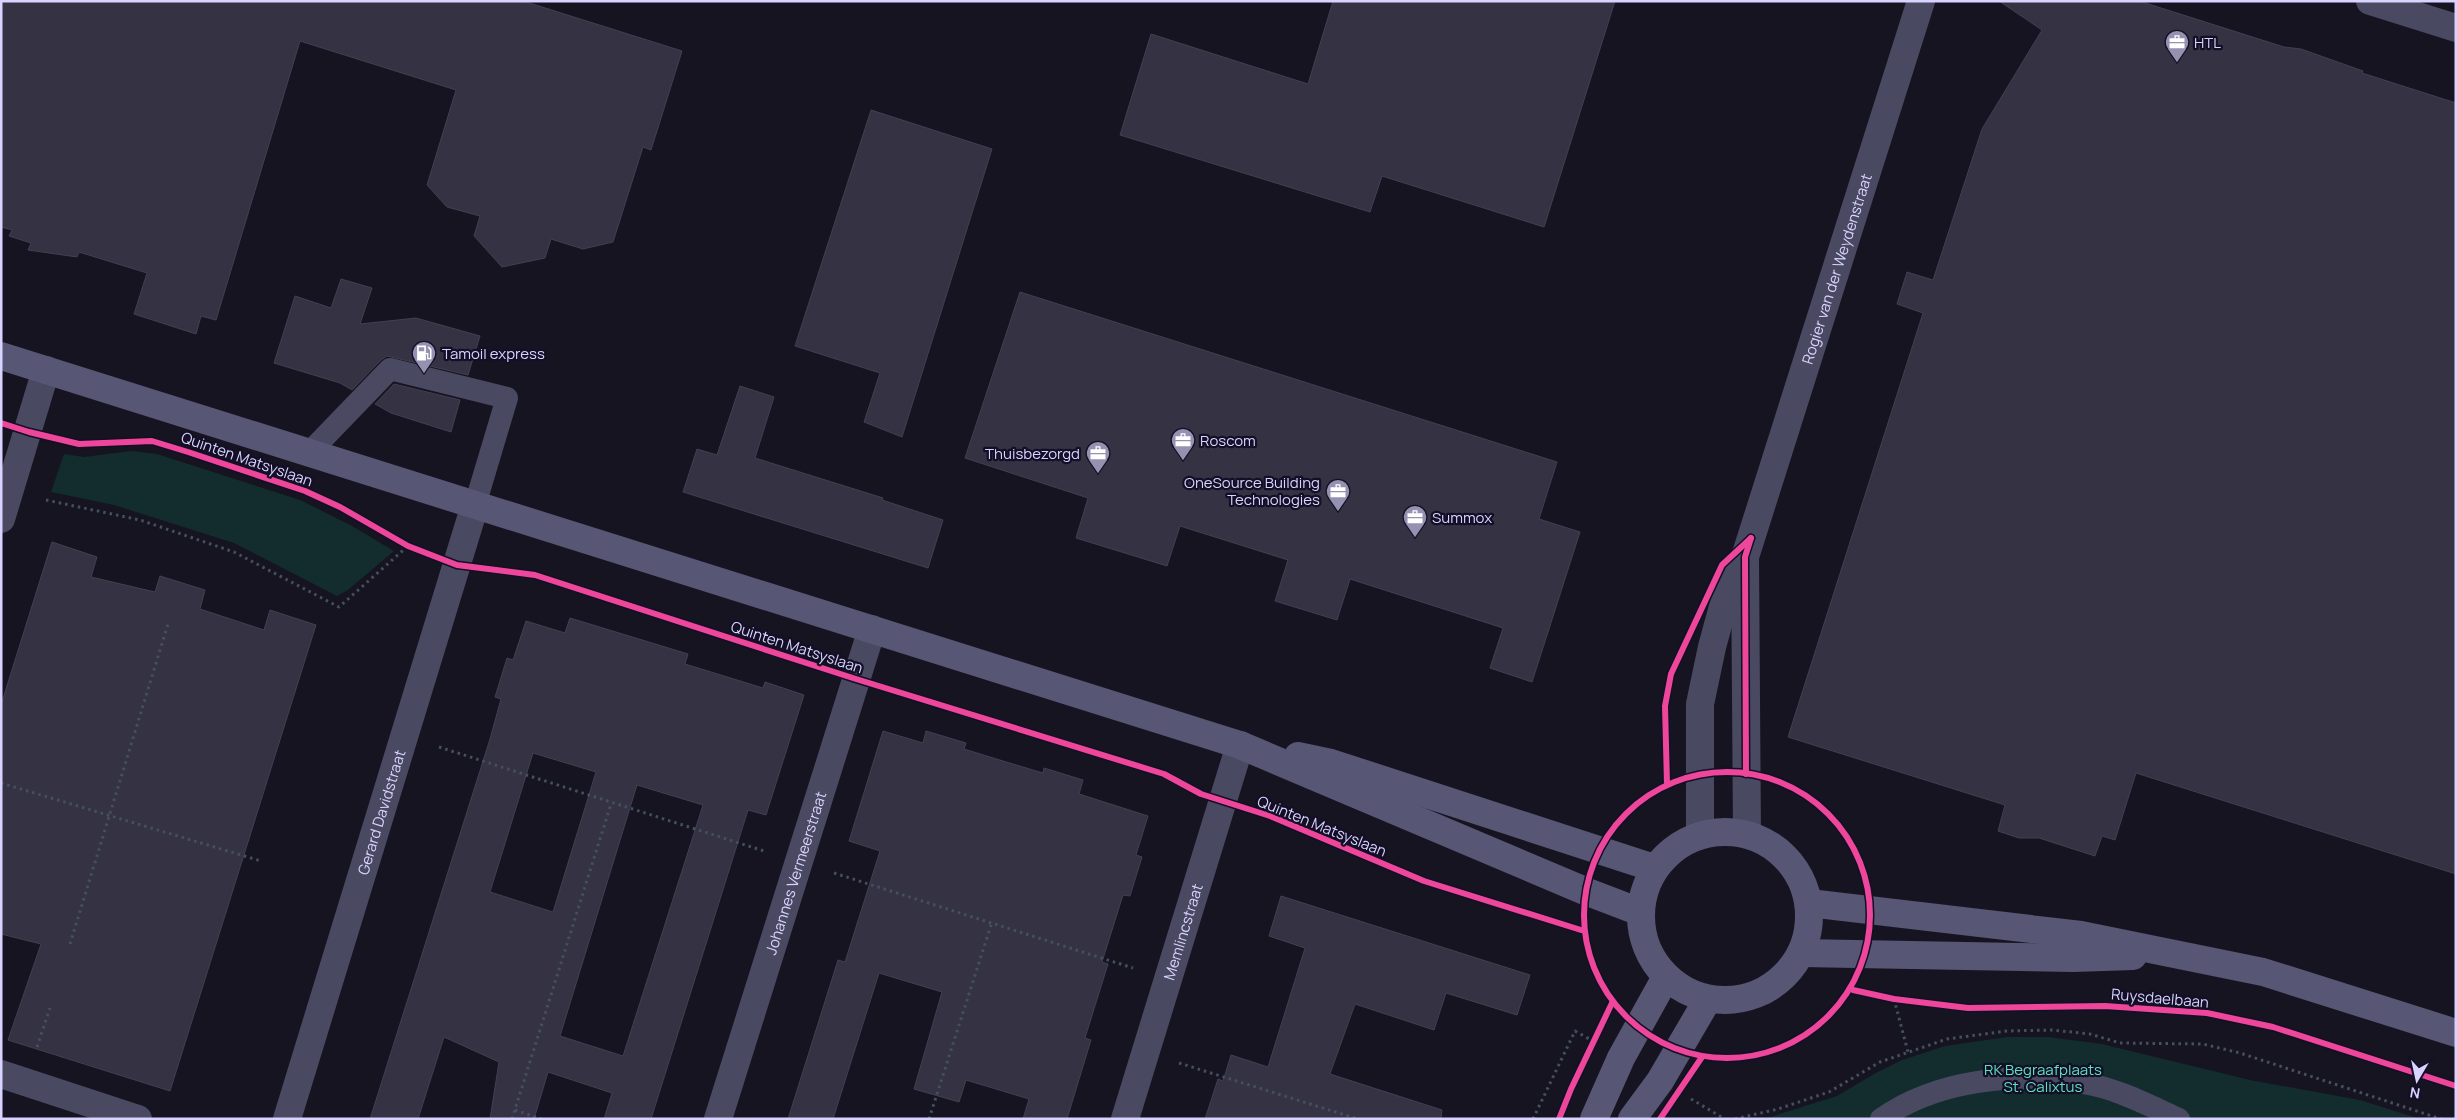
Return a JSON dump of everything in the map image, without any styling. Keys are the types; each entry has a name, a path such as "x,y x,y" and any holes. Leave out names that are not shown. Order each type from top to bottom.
{"street":[{"name":"Rogier van der Weydenstraat","path":"1700,834 1700,704 1712,647 1728,592 1745,557 1921,1"},
{"path":"2370,1 2456,28"},
{"name":"Quinten Matsyslaan","path":"1,356 1240,745 1576,887 1640,912"},
{"path":"1,519 46,370"},
{"name":"Gerard Davidstraat","path":"286,1119 475,505"},
{"name":"Rogier van der Weydenstraat","path":"1745,557 1747,834"},
{"name":"Johannes Vermeerstraat","path":"718,1119 872,629"},
{"name":"Quinten Matsyslaan","path":"1240,745 1331,763 1654,868"},
{"name":"Memlincstraat","path":"1125,1119 1240,745"},
{"path":"1724,831 1747,834 1776,849 1798,873 1809,903 1809,929 1801,953 1784,976 1762,992 1735,999 1708,999 1685,991 1666,977 1646,947 1640,912 1644,889 1654,868 1674,847 1700,834 1724,831"},
{"path":"1809,903 2081,935 2174,955 2231,964 2263,972 2456,1033"},
{"path":"1801,953 1865,956 2073,958 2174,955"},
{"path":"1594,1119 1620,1058 1666,977"},
{"path":"1632,1119 1673,1059 1708,999"},
{"path":"1,1074 138,1119"}],"lane":[{"path":"309,453 390,370 507,398 475,505"},
{"path":"1881,1119 1918,1099 1958,1086 2002,1079 2045,1079 2084,1083 2122,1093 2179,1119"}],"path":[{"path":"9,492 140,520 234,552 339,606 408,546"},
{"path":"401,543 457,565"},
{"path":"70,944 168,624"},
{"path":"405,736 611,804 992,922 1167,979"},
{"path":"1,783 260,861"},
{"path":"512,1119 611,804"},
{"path":"929,1119 992,922"},
{"path":"1885,997 1903,1000"},
{"path":"1894,999 1908,1052"},
{"path":"1590,1050 1597,1034"},
{"path":"1145,1052 1358,1119"},
{"path":"515,1110 541,1119"}],"green space":[{"path":"131,451 157,454 300,500 352,526 394,551 348,590 337,596 234,543 114,505 51,492 64,454 84,457"},
{"name":"RK Begraafplaats St. Calixtus","path":"2007,1037 2048,1037 2102,1044 2250,1080 2360,1100 2420,1119 1764,1119 1837,1096 1902,1060 1945,1046"}],"building":[{"path":"1,1 523,1 682,51 651,150 643,147 613,242 583,249 551,239 545,258 502,267 474,236 480,216 447,207 427,185 456,90 300,41 216,320 201,316 196,334 134,314 147,273 79,252 77,257 28,250 31,243 9,236 12,230 1,227"},
{"path":"1333,1 1615,1 1544,227 1382,176 1370,212 1120,135 1151,34 1308,84"},
{"path":"1999,1 2139,1 2284,47 2301,49 2363,71 2362,73 2456,103 2456,874 2136,773 2115,840 2102,836 2095,856 2039,838 2019,838 1998,831 2005,805 1788,737 1923,313 1897,304 1907,272 1933,280 1982,129 2042,30"},
{"path":"871,110 992,149 902,437 864,422 880,373 795,346"},
{"path":"341,279 372,288 360,324 416,318 480,336 468,375 387,356 352,390 340,383 274,363 295,296 331,308"},
{"path":"1020,292 1557,462 1539,519 1580,532 1532,682 1490,668 1503,628 1350,579 1337,620 1275,601 1288,560 1180,526 1167,566 1076,538 1088,498 965,458"},
{"path":"394,384 460,400 451,432 391,413 375,404"},
{"path":"740,386 774,397 755,458 883,498 882,500 943,520 928,568 683,492 697,449 717,455"},
{"path":"52,542 97,557 91,577 155,592 160,576 205,590 200,609 264,630 270,610 316,625 170,1091 8,1040 41,944 1,934 1,705"},
{"path":"570,618 688,654 685,664 763,688 765,682 804,695 766,815 748,810 651,1119 604,1119 612,1093 548,1072 534,1119 490,1119 499,1062 444,1037 418,1119 370,1119 490,739 501,699 495,697 507,658 513,660 526,621 565,633","holes":["533,753 596,772 553,912 490,892","637,785 703,805 623,1056 560,1036"]},
{"path":"883,731 923,743 926,731 966,743 964,749 1043,773 1044,768 1083,780 1079,794 1148,816 1136,855 1142,857 1130,896 1123,895 1102,962 1108,964 1085,1038 1091,1040 1067,1119 1023,1119 1029,1099 966,1080 959,1102 914,1089 942,992 879,973 833,1119 788,1119 838,960 845,962 880,851 849,841"},
{"path":"1281,896 1530,975 1517,1015 1446,993 1434,1030 1355,1004 1330,1074 1442,1110 1441,1119 1205,1119 1218,1079 1223,1081 1231,1055 1268,1067 1305,948 1269,936"}],"cycle path":[{"path":"1,423 79,444 152,441 188,452 305,491 340,507 408,546 457,565 535,575 856,679 1164,774 1201,794 1270,816 1424,881 1581,930"},
{"path":"1746,774 1745,557 1751,538"},
{"path":"1667,784 1665,706 1671,674 1722,565 1751,538"},
{"path":"1727,772 1755,775 1782,783 1806,796 1828,814 1846,836 1859,860 1867,887 1870,915 1867,943 1859,970 1846,994 1828,1016 1806,1034 1782,1047 1755,1055 1727,1058 1699,1055 1672,1047 1648,1034 1626,1016 1608,994 1595,970 1587,943 1584,915 1587,887 1595,860 1608,836 1626,814 1648,796 1672,783 1699,775 1727,772"},
{"name":"Ruysdaelbaan","path":"1853,990 1894,999 1968,1008 2105,1006 2207,1013 2273,1027 2456,1086"},
{"path":"1559,1119 1571,1089 1612,1003"},
{"path":"1660,1119 1702,1057"}],"place":[{"name":"HTL","path":"2177,63"},
{"name":"Tamoil express","path":"424,374"},
{"name":"Roscom","path":"1183,461"},
{"name":"Thuisbezorgd","path":"1098,474"},
{"name":"OneSource Building Technologies","path":"1338,512"},
{"name":"Summox","path":"1415,538"}]}
